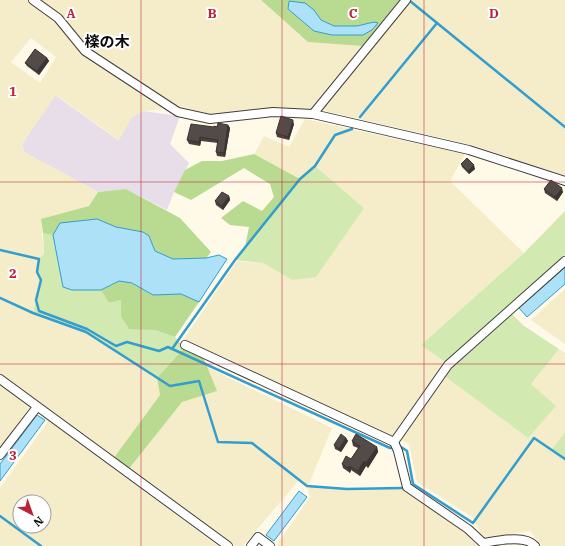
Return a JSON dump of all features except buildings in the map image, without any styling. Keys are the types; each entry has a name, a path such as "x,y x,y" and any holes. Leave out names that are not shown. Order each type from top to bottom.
{"street":[{"path":"34,0 58,18 85,51 178,112 210,119 273,112 313,114 469,150 565,182"},
{"path":"313,114 406,0"},
{"path":"394,442 448,365 565,261"},
{"path":"185,345 394,442 398,451 407,487 468,529 483,543 523,539 535,546"},
{"path":"0,379 228,546"},
{"path":"0,455 37,407"},
{"path":"251,546 258,537 270,546"}],"shaded area":[{"path":"261,0 308,42 362,46 310,110 214,115 182,107 144,111 132,117 119,140 56,95 22,144 24,152 98,192 89,206 41,220 44,254 39,259 37,272 41,280 33,313 86,332 157,378 160,395 113,459 35,400 0,448 0,1","holes":["31,38 56,57 40,83 11,62"]},
{"path":"411,0 565,0 565,176 472,145 321,110"},
{"path":"55,95 118,140 132,117 143,111 180,116 170,144 189,163 174,192 167,210 126,189 98,192 24,152 22,144"},
{"path":"305,119 465,154 450,181 524,253 421,345 445,362 531,384 559,349 565,353 565,432 552,449 565,459 565,546 541,546 530,531 483,538 472,517 417,482 409,444 183,340 237,261 263,263 292,280 364,208 315,166 300,179 254,154 264,136 289,147"},
{"path":"565,289 565,344 531,320"},
{"path":"207,367 332,428 308,486 347,489 402,488 468,534 478,546 276,546 310,497 307,486 299,480 243,546 235,546 128,470 182,402 216,391"},
{"path":"49,420 218,546 0,546 0,488"}],"green space":[{"path":"261,0 400,0 362,46 308,42","holes":["289,1 314,10 320,19 333,26 347,27 374,22 332,35 314,31 288,9"]},
{"path":"254,154 300,179 245,247 249,227 230,225 221,218 243,201 262,211 274,197 270,184 244,168 191,200 174,192 185,170 202,161 222,161"},
{"path":"315,166 364,208 316,277 292,280 263,263 235,260 300,179"},
{"path":"126,189 180,218 211,252 206,258 173,259 155,251 149,236 143,232 116,227 97,219 60,223 53,235 43,233 41,219 89,206 98,192"},
{"path":"565,211 565,255 506,308 524,326 559,349 531,384 556,406 528,438 446,377 445,362 421,345 524,253"},
{"path":"43,233 53,235 63,287 72,290 101,290 109,303 121,300 129,328 155,330 175,337 184,348 157,378 86,332 33,313 41,280 37,267 39,260 44,254"},
{"path":"119,281 132,283 153,295 181,294 199,302 175,337 155,330 129,329 121,316 121,300 109,303 101,290"},
{"path":"184,348 204,359 217,391 182,402 128,470 113,459 160,395 157,378"},
{"path":"565,432 565,459 552,449"}],"water":[{"path":"289,1 305,3 314,10 321,20 334,26 357,26 374,22 378,23 372,30 363,35 332,35 314,31 288,9"},
{"path":"97,219 116,227 143,232 149,236 155,251 173,259 206,258 219,255 227,259 199,302 181,294 153,295 132,283 119,281 101,290 72,290 63,287 53,235 60,223"},
{"path":"565,267 565,284 527,317 519,308"},
{"path":"37,415 45,420 0,481 0,464"},
{"path":"299,491 307,497 274,541 266,535"}],"waterway":[{"path":"410,1 565,127"},
{"path":"360,117 437,23"},
{"path":"172,349 235,260 300,179 315,166 335,135 352,129"},
{"path":"0,250 39,259 37,272 41,280 36,300 39,311 87,329 116,346 127,342 159,351 168,347 390,448 401,447 407,451 413,484 473,523 534,438 565,459"},
{"path":"0,298 33,313 86,332 170,386 199,381 218,442 252,443 307,486 347,489 402,488"},
{"path":"0,516 41,546"}],"district":[{"name":"檪の木","path":"107,42"}]}
